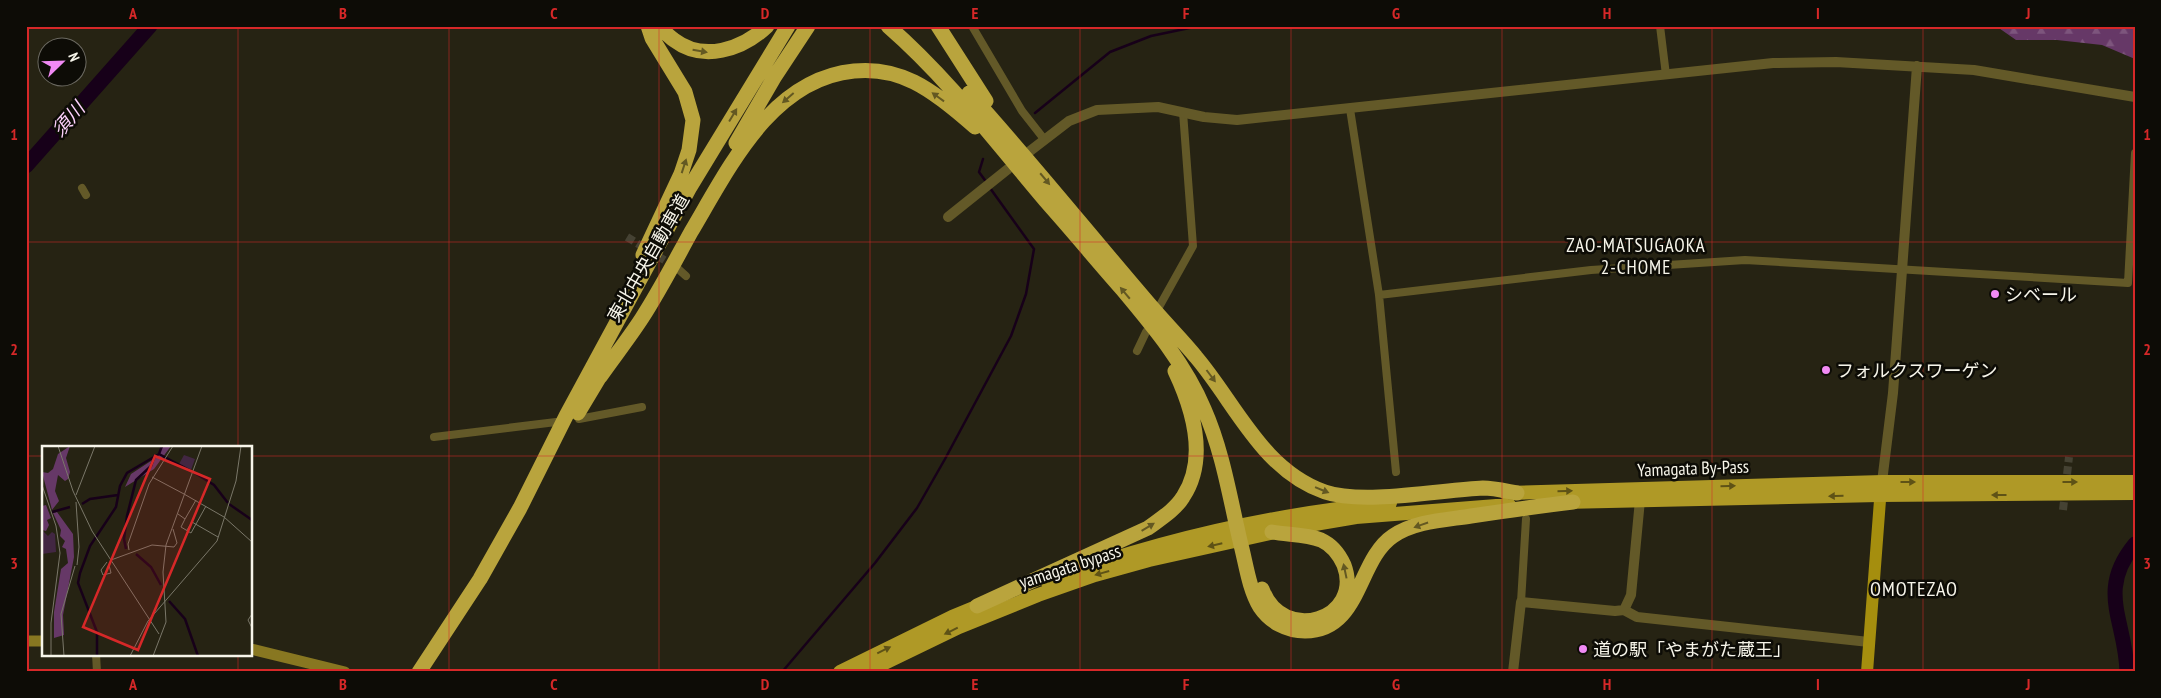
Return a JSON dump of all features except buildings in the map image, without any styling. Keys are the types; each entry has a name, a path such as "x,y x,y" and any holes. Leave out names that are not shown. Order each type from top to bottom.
{"highway":[{"path":"567,419 682,174 688,150 693,120 685,92 667,59 652,38 648,26"},
{"path":"661,26 663,32 685,48 708,52 734,48 757,35 767,26"},
{"name":"東北中央自動車道","path":"520,508 690,187 788,26"},
{"name":"東北中央自動車道","path":"419,672 480,578 776,76 808,26"},
{"path":"888,26 936,71 1008,146 1157,309 1197,357 1269,454 1294,476 1325,492 1352,496 1379,496 1486,488 1517,492"},
{"path":"902,26 941,63 1008,146 1151,331 1189,376 1218,442 1239,520"},
{"path":"938,26 1008,146"},
{"path":"600,377 642,318 715,192 755,132 780,104 808,85 835,74 865,70 904,78 928,90 1008,146"},
{"path":"1157,309 1189,362 1218,423 1225,442 1239,520 1259,605 1267,616 1278,624 1289,629 1313,631 1327,626 1341,616 1354,600 1380,549 1392,536 1425,523 1572,502"},
{"path":"840,672 952,617 1148,528 1164,517 1183,498 1191,479 1196,456 1194,427 1183,388 1151,331"},
{"name":"Yamagata By-Pass","path":"1272,532 1356,517 1572,502 1881,489 2135,482"},
{"name":"Yamagata By-Pass","path":"977,606 1120,555 1246,525 1354,506 1517,492 1881,489 2135,493"},
{"path":"1246,553 1265,598 1276,609 1288,618 1310,622 1328,616 1340,604 1346,590 1347,573 1340,556 1331,546 1311,536 1272,532"},
{"name":"yamagata bypass","path":"866,672 959,627 1038,595 1095,575 1149,560 1272,532"}],"main road":[{"path":"1867,672 1881,489"},
{"path":"26,641 42,641"},
{"path":"252,649 345,672"}],"street":[{"path":"972,26 1022,111 1044,139"},
{"path":"1660,26 1666,75"},
{"path":"1030,150 1069,120 1097,110 1158,108 1204,117 1237,120 1773,63 1836,62 1974,70 2135,97"},
{"path":"1881,489 1894,393 1917,66"},
{"path":"1350,109 1379,295 1396,472"},
{"path":"1157,309 1193,246 1183,112"},
{"path":"1379,295 1591,270 1745,260 2128,283 2135,152"},
{"path":"948,217 1008,170"},
{"path":"676,267 686,276"},
{"path":"1137,351 1151,331"},
{"path":"434,437 567,419 642,406"},
{"path":"1624,610 1631,596 1640,500"},
{"path":"1517,671 1526,519"},
{"path":"1521,602 1615,611 1624,610 1637,617 1869,642"},
{"path":"96,656 97,672"}],"green space":[{"path":"1996,26 2135,26 2135,59 2102,45 2057,40 2016,40"}],"waterway":[{"name":"須川","path":"26,166 150,26"},
{"path":"1035,113 1110,52 1151,36 1199,26"},
{"path":"983,159 979,172 987,183"},
{"path":"782,672 875,563 917,508 1011,336 1026,294 1034,249 990,188"},
{"path":"2127,672 2115,592 2117,577 2123,561 2135,544"}],"tunnel":[{"path":"627,237 674,266"},
{"path":"2063,510 2069,457"}],"place":[{"name":"シベール","path":"1995,294"},
{"name":"フォルクスワーゲン","path":"1826,370"},
{"name":"道の駅「やまがた蔵王」","path":"1583,649"}],"district":[{"name":"ZAO-MATSUGAOKA 2-CHOME","path":"1636,256"},
{"name":"OMOTEZAO","path":"1914,589"}]}
